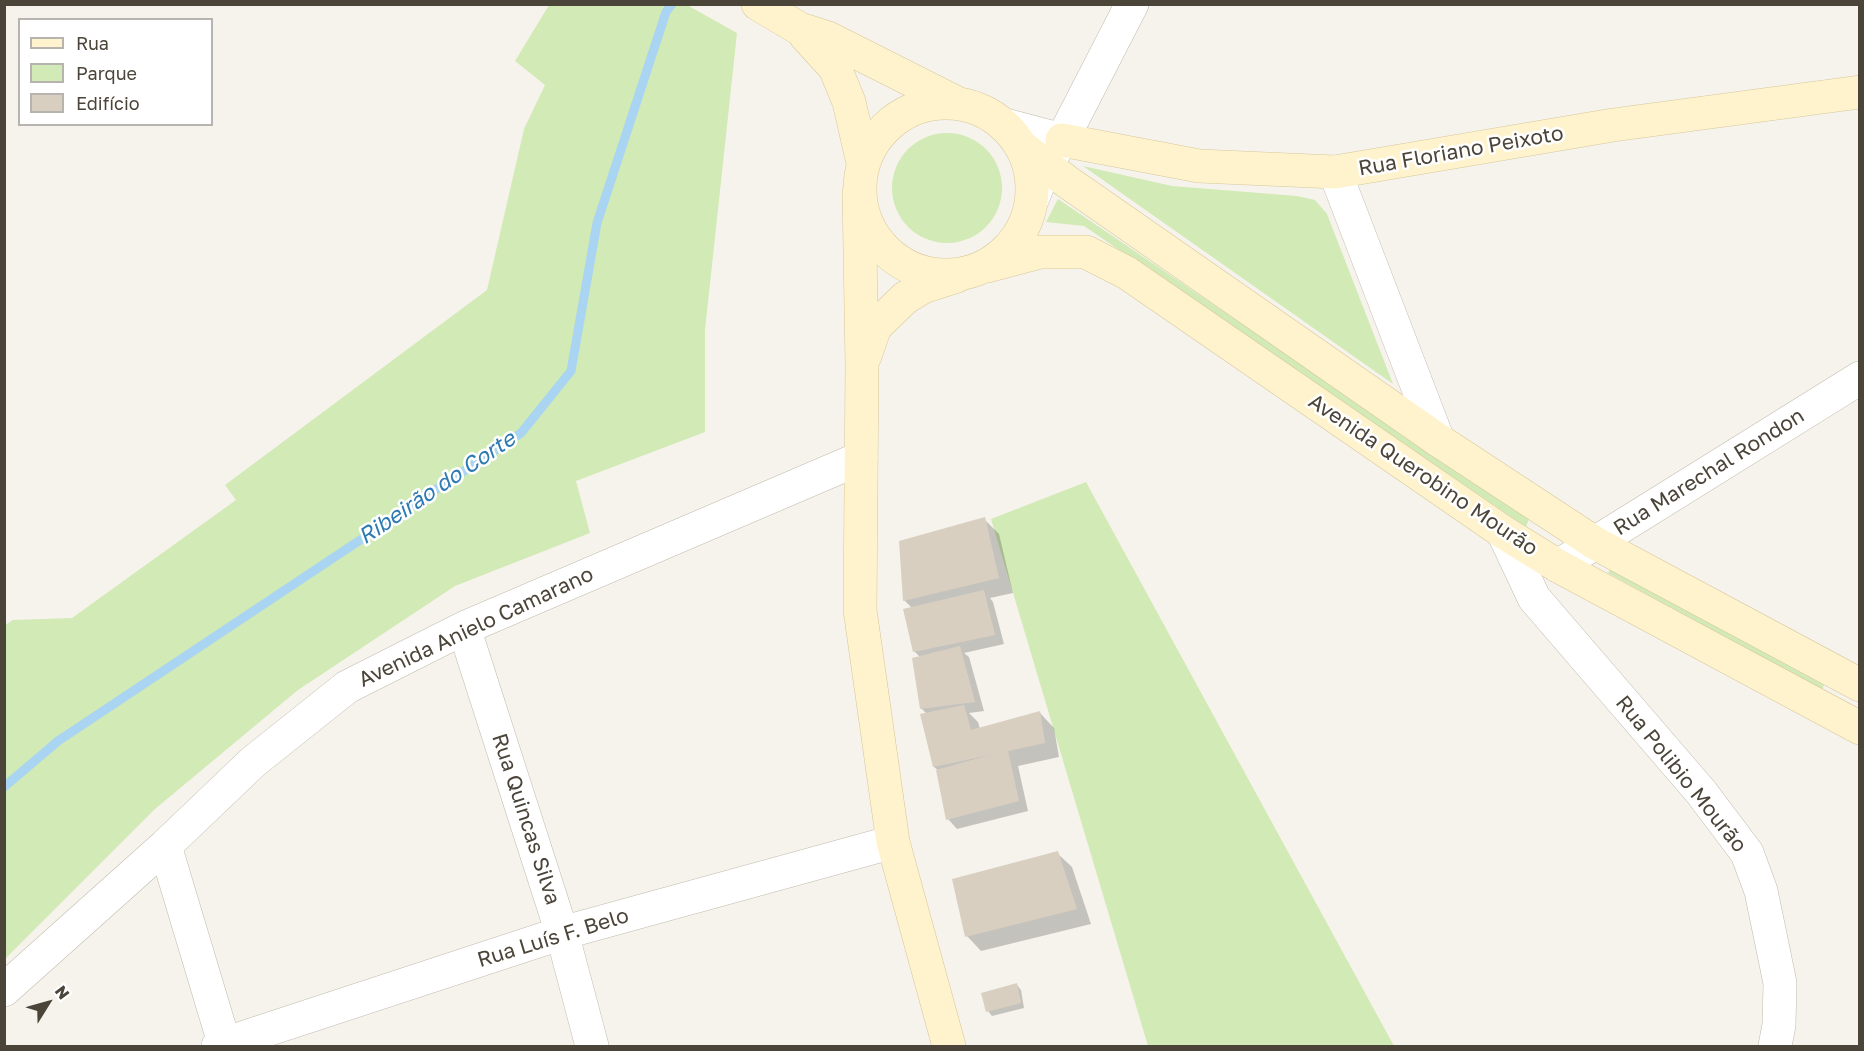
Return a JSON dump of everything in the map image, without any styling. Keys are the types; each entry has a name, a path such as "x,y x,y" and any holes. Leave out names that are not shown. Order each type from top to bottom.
{"main road":[{"path":"758,4 794,26 828,38 956,102 982,110 1034,144"},
{"path":"794,26 835,68 849,102 861,177 865,221 882,247 905,265 934,275 974,270"},
{"name":"Rua Floriano Peixoto","path":"1034,144 1199,166 1335,172 1613,125 1860,92"},
{"path":"949,1047 893,842 860,610 861,177 876,136 898,115 926,104 956,102"},
{"name":"Avenida Querobino Mourão","path":"1034,144 1438,440 1595,543 1860,685"},
{"path":"862,366 875,327 890,312 905,298 923,287 974,270 1009,249 1024,226 1032,200"},
{"name":"Avenida Querobino Mourão","path":"974,270 1040,252 1086,252 1127,273 1503,532 1558,566 1855,715"}],"street":[{"path":"1032,200 1034,144 1132,4"},
{"path":"1335,172 1438,440"},
{"name":"Rua Marechal Rondon","path":"1558,566 1860,378"},
{"name":"Avenida Anielo Camarano","path":"4,990 165,846 253,762 347,687 464,628 861,458"},
{"name":"Rua Polibio Mourão","path":"1503,532 1534,598 1701,792 1747,853 1761,891 1780,983 1776,1047"},
{"name":"Rua Quincas Silva","path":"464,628 562,933 592,1047"},
{"name":"Rua Luís F. Belo","path":"222,1046 562,933 893,842"},
{"path":"165,846 222,1046"}],"green space":[{"path":"549,5 687,5 737,33 705,330 705,432 576,481 590,533 455,586 298,690 155,809 5,959 5,625 13,620 72,618 236,500 225,485 487,290 524,129 545,85 515,61"},
{"path":"947,133 968,137 986,149 998,167 1002,188 998,209 986,227 968,239 947,243 926,239 908,227 896,209 892,188 896,167 908,149 926,137"},
{"path":"1083,166 1172,186 1297,196 1315,200 1327,214 1393,384"},
{"path":"1058,199 1529,519 1526,527 1084,226 1046,222"},
{"path":"1086,482 1394,1046 1148,1046 991,519"},
{"path":"1611,567 1824,685 1822,690 1608,573"}],"water":[{"path":"666,12 598,223 571,371 597,223"},
{"path":"571,371 521,433 58,741 521,432"}],"building":[{"path":"985,517 999,578 903,601 899,541"},
{"path":"984,590 995,635 913,652 903,609"},
{"path":"960,646 975,702 920,709 912,658"},
{"path":"964,705 971,730 1040,711 1045,743 1008,751 1019,801 946,820 936,770 990,755 933,767 920,714"},
{"path":"1058,851 1077,909 965,937 952,879"},
{"path":"1017,983 1021,1003 986,1012 981,993"}],"waterway":[{"name":"Ribeirão do Corte","path":"4,787 58,741 521,433 571,371 597,223 666,12 672,4"}]}
